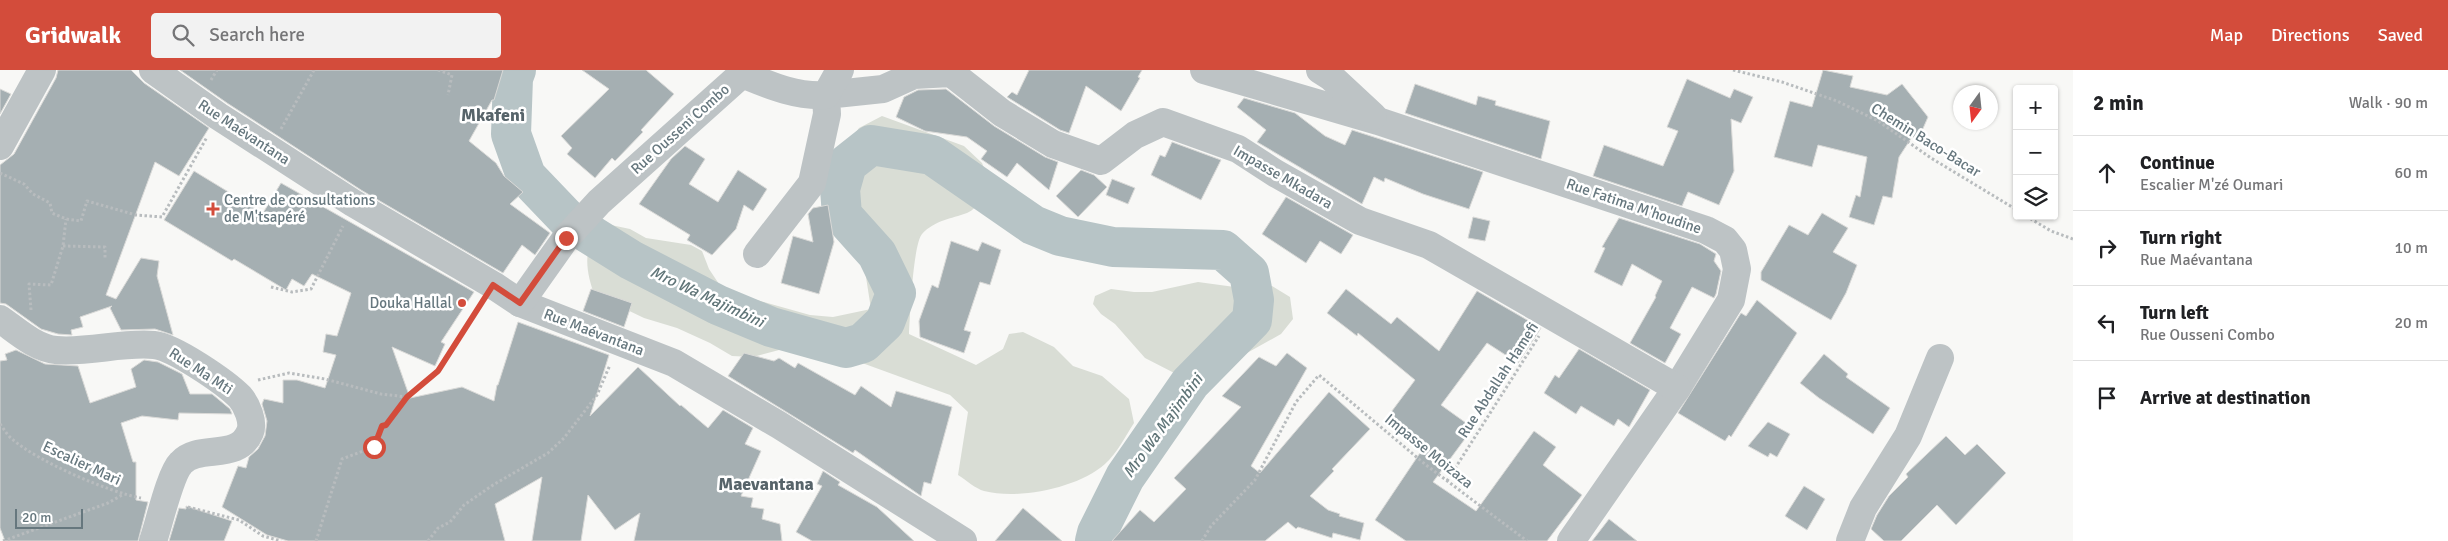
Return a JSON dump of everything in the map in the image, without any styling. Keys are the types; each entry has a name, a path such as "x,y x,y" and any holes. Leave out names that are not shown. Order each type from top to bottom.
{"street":[{"path":"0,146 42,70"},
{"name":"Rue Maévantana","path":"153,70 218,116 354,203 520,303 674,363 779,425 963,541"},
{"path":"757,254 812,183 827,114 826,95 840,70"},
{"name":"Rue Fatima M'houdine","path":"1204,70 1378,121 1706,230 1725,240 1733,250 1737,269 1731,300 1677,388 1571,541"},
{"path":"1320,70 1331,77 1378,121"},
{"name":"Rue Ousseni Combo","path":"520,303 566,238 599,202 739,72 810,96 826,95"},
{"name":"Impasse Mkadara","path":"826,95 883,89 914,75 951,73 1002,113 1053,144 1101,160 1135,136 1163,122 1238,149 1360,221 1430,245 1677,388"},
{"name":"Rue Ma Mti","path":"10,326 37,344 54,350 153,345 170,348 242,398 252,420 250,432 242,443 227,451 196,454 181,463 165,504 154,541"},
{"path":"1850,541 1863,508 1908,436 1940,358"}],"path":[{"path":"268,148 286,122 314,70"},
{"path":"438,70 452,75 448,95"},
{"name":"Chemin Baco-Bacar","path":"1733,70 1782,82 1838,101 1878,120 1931,158 2013,208"},
{"path":"0,173 24,184 33,194 50,203 52,213 66,219 80,221 87,201 136,215 162,217 218,116"},
{"path":"271,287 292,292 311,289 354,203"},
{"path":"10,326 31,315 29,284 51,285 63,246 66,219"},
{"path":"2032,220 2051,232 2073,239"},
{"path":"63,246 105,247 105,258"},
{"path":"316,541 342,459 374,447 382,426 386,425 407,397 438,371 493,285"},
{"name":"Rue Abdallah Hamefi","path":"1447,482 1552,316"},
{"path":"428,541 438,528 450,522 464,505 548,453 564,438 597,395 606,377 617,342"},
{"path":"231,390 256,381 289,373 325,379 381,394 407,397"},
{"name":"Impasse Moizaza","path":"1202,541 1211,526 1255,480 1296,402 1319,375 1447,482 1527,541"},
{"name":"Escalier Mari","path":"0,424 11,439 41,458 123,495 188,507 239,520 263,536 281,541"},
{"path":"3,541 108,503 123,495"}],"shaded area":[{"path":"882,116 964,146 982,163 990,183 981,200 971,211 943,220 922,234 914,266 909,334 976,365 1003,349 1009,334 1023,332 1054,347 1073,366 1102,376 1129,399 1134,423 1121,445 1105,464 1080,480 1031,493 1014,494 981,490 958,475 968,412 950,395 821,348 798,345 753,357 732,356 710,343 677,328 644,318 594,294 588,273 587,258 591,243 595,237 611,225 630,229 646,238 691,245 702,251 709,269 721,287 750,298 810,315 833,317 871,309 855,207 842,153 859,128"},
{"path":"1198,282 1242,288 1272,286 1290,297 1293,319 1281,334 1229,363 1221,376 1184,378 1145,358 1115,324 1101,314 1093,304 1095,296 1111,289 1152,292"}],"building":[{"path":"58,70 131,70 144,83 209,128 179,176 155,162 106,295 116,299 141,258 159,261 157,276 173,335 155,329 121,330 110,308 112,306 80,317 83,327 71,330 72,335 58,334 41,329 6,304 0,303 0,165 14,154 56,78"},
{"path":"180,70 503,70 494,100 492,100 469,141 496,163 504,176 523,192 510,204 550,233 535,255 522,245 503,273 361,190 227,103"},
{"path":"582,70 646,70 674,94 641,130 643,132 615,161 612,158 595,178 567,154 572,148 561,136 609,89"},
{"path":"1029,70 1142,70 1138,77 1140,78 1121,111 1086,86 1069,133 1060,130 1007,97 1012,92 1017,95"},
{"path":"1823,70 1853,76 1850,87 1887,95 1902,84 1928,117 1918,140 1912,137 1899,157 1892,198 1883,196 1874,225 1849,217 1856,195 1860,197 1867,157 1818,145 1812,167 1774,157 1790,101 1812,107"},
{"path":"1687,79 1730,98 1734,89 1753,97 1741,123 1731,119 1734,171 1719,205 1688,192 1682,206 1593,176 1604,145 1663,166 1678,131 1667,127"},
{"path":"1415,84 1476,105 1478,96 1496,101 1495,105 1550,121 1541,159 1405,113"},
{"path":"0,89 11,94 0,114"},
{"path":"946,89 994,126 1045,157 1058,162 1049,190 1017,163 1007,177 981,159 987,151 967,137 925,131 896,117 904,97 918,90"},
{"path":"1244,98 1295,113 1325,136 1345,145 1352,130 1483,172 1469,209 1423,194 1385,178 1384,182 1374,177 1362,204 1257,142 1266,130 1237,107"},
{"path":"1172,142 1221,160 1201,200 1151,175 1160,155 1165,157"},
{"path":"685,146 705,159 689,184 718,202 738,170 767,189 753,211 744,205 736,229 712,255 687,240 690,235 639,204 671,159"},
{"path":"1081,170 1094,175 1107,187 1078,217 1056,196"},
{"path":"194,171 263,213 281,183 474,292 441,342 445,344 435,366 392,347 410,398 462,387 494,401 497,385 518,322 609,355 590,416 638,367 680,406 708,428 723,410 753,428 745,444 761,451 741,496 753,498 751,507 764,509 762,519 780,524 782,541 634,541 640,513 615,530 588,495 581,541 532,541 542,477 495,504 505,541 288,541 267,535 222,507 238,466 246,468 249,457 258,449 265,436 267,421 262,404 264,399 283,403 283,380 297,380 325,388 336,355 323,352 326,334 337,336 351,293 312,274 304,286 292,279 286,290 234,259 232,261 164,220"},
{"path":"1112,179 1135,188 1128,204 1106,195"},
{"path":"1286,197 1353,235 1341,254 1320,241 1306,263 1262,234"},
{"path":"828,205 834,242 819,294 781,283 793,236 813,242 808,214 813,208"},
{"path":"1822,213 1848,228 1833,252 1857,265 1846,293 1831,320 1761,280 1761,272 1789,225 1808,235"},
{"path":"1473,217 1490,221 1485,241 1468,238"},
{"path":"1619,218 1700,244 1716,254 1714,261 1721,271 1716,294 1714,298 1692,287 1670,328 1681,334 1665,363 1630,343 1656,297 1662,281 1632,264 1622,286 1594,272 1605,248 1602,247"},
{"path":"951,241 978,251 982,242 1001,250 990,285 980,282 964,330 971,332 964,353 920,337 919,321 932,285 938,288"},
{"path":"591,289 632,303 624,327 583,311"},
{"path":"1346,289 1391,324 1397,317 1439,351 1477,291 1541,328 1518,363 1487,343 1441,405 1473,428 1433,482 1476,511 1534,431 1556,447 1543,465 1582,495 1547,541 1406,541 1375,520 1424,447 1386,419 1415,380 1358,333 1357,336 1327,313"},
{"path":"1757,300 1797,333 1731,437 1729,435 1725,441 1678,413 1741,313 1746,316"},
{"path":"1579,349 1650,390 1629,427 1618,419 1614,426 1581,406 1576,414 1544,393 1555,375 1559,378"},
{"path":"16,350 45,364 78,366 90,403 136,387 131,369 144,360 158,362 182,374 190,394 212,394 230,409 232,414 179,413 178,420 142,416 121,423 133,462 136,462 136,500 148,502 138,541 5,541 0,528 0,361 7,360 5,354"},
{"path":"744,353 774,361 779,358 795,368 798,363 855,395 861,386 891,407 896,391 952,407 931,484 924,482 921,496 855,450 853,453 728,376"},
{"path":"1287,353 1307,368 1251,466 1260,473 1329,392 1370,429 1332,469 1334,471 1310,496 1328,510 1340,514 1339,516 1364,523 1360,540 1333,533 1332,538 1298,527 1296,529 1288,522 1265,541 1112,541 1140,510 1154,522 1186,489 1174,478 1241,407 1222,396 1259,357 1276,366"},
{"path":"1824,354 1848,374 1846,377 1890,408 1873,434 1800,383"},
{"path":"1768,422 1790,434 1777,457 1770,453 1768,457 1748,446"},
{"path":"1946,436 1965,455 1977,444 2006,473 1956,525 1937,505 1901,541 1884,541 1871,529 1877,515 1889,496 1908,477 1906,474"},
{"path":"823,471 840,482 838,485 877,507 914,541 812,541 796,532 822,486 817,484"},
{"path":"1804,486 1825,499 1807,530 1785,516"},
{"path":"186,506 232,521 224,541 169,541 179,508 186,509"},
{"path":"1023,508 1062,541 995,541"},
{"path":"1609,519 1637,541 1592,541"}],"waterway":[{"name":"Mro Wa Majimbini","path":"516,70 513,78 511,134 526,176 570,222 631,260 718,305 771,327 846,348 863,343 885,322 896,293 877,254 842,215 840,189 847,164 871,145 932,155 1033,225 1060,236 1113,247 1223,250 1249,273 1254,300 1252,320 1190,383 1125,477 1097,533 1095,541"}],"place":[{"name":"Centre de consultations de M'tsapéré","path":"213,209"},
{"name":"Douka Hallal","path":"462,303"}],"district":[{"name":"Mkafeni","path":"493,115"},
{"name":"Maevantana","path":"766,484"}],"route":[{"path":"374,447 382,426 386,425 407,397 438,371 493,285 520,303 566,238"}]}
